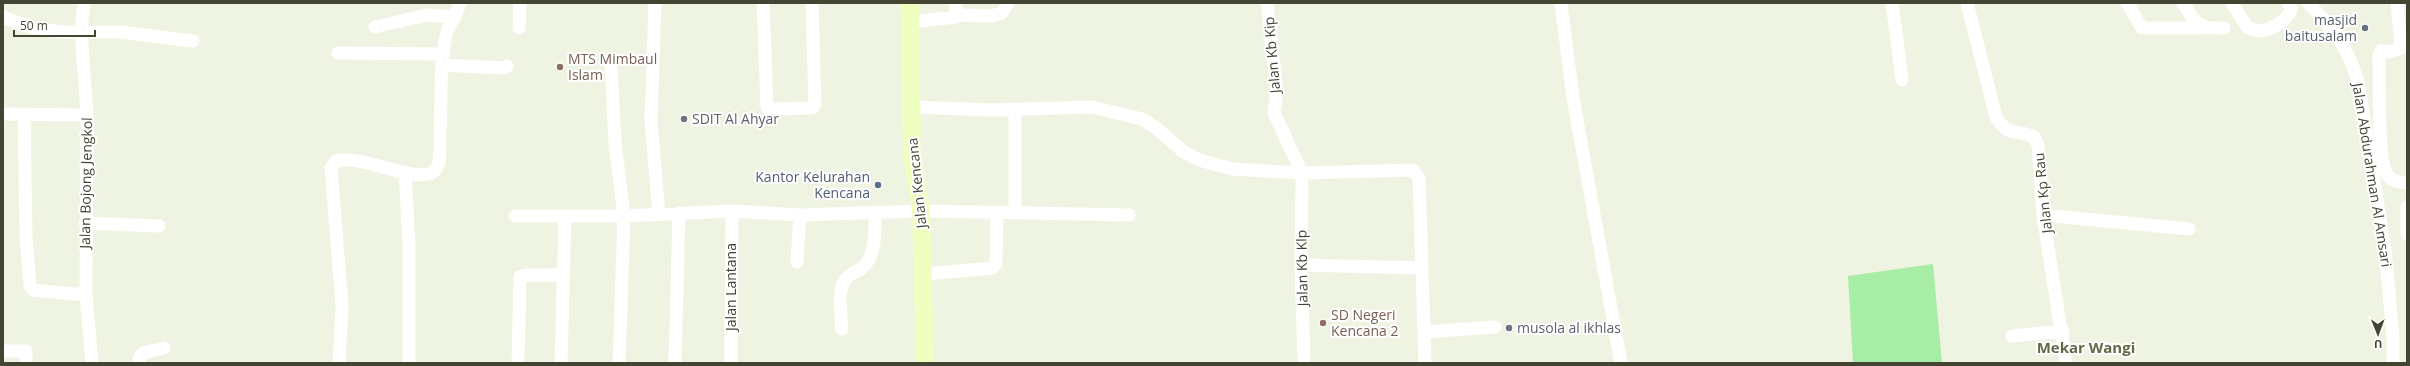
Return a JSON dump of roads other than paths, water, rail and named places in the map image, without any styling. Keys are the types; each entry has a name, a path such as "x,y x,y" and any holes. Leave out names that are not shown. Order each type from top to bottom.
{"street":[{"name":"Jalan Bojong Jengkol","path":"84,3 82,31 87,115 85,223 86,295 92,363"},
{"path":"339,363 342,306 340,252 331,176 333,164 340,160 357,161 405,172 429,174 435,170 439,162 443,60 449,26 455,17 460,3"},
{"path":"519,28 520,3"},
{"path":"655,3 651,121 659,214"},
{"path":"763,3 767,107 771,109 812,108 815,105 812,3"},
{"name":"Jalan Kencana","path":"910,3 912,22 912,156 921,211 926,363"},
{"path":"912,22 952,18 957,9 992,16 1002,13 1008,3"},
{"name":"Jalan Kb Kip","path":"1267,3 1277,92 1274,113 1302,173"},
{"path":"1561,3 1573,98 1621,363"},
{"path":"1892,3 1902,80"},
{"name":"Jalan Kp Rau","path":"1967,3 1996,117 2003,127 2015,134 2034,137 2038,145 2044,215 2063,331 2066,363"},
{"path":"2127,3 2142,28 2224,28"},
{"path":"2183,3 2195,21 2204,28"},
{"path":"2232,3 2248,28 2261,31 2277,24 2290,14 2291,8 2288,3"},
{"name":"Jalan Abdurahman Al Amsari","path":"2308,3 2341,40 2353,64 2358,82 2386,255 2394,337 2393,363"},
{"path":"2397,3 2404,48 2389,52 2381,51 2379,56 2382,159 2389,177 2398,182 2407,183"},
{"path":"375,27 427,15 455,17"},
{"path":"3,18 33,28 61,32 119,32 193,41"},
{"path":"338,53 443,60 482,68 504,68 507,66"},
{"path":"611,66 615,142 624,216 619,363"},
{"path":"911,107 1015,110 1074,107 1111,110 1142,119 1156,128 1184,152 1216,166 1247,171 1302,173 1406,169 1415,172 1419,178 1425,363"},
{"path":"1015,110 1015,212"},
{"path":"3,114 87,115"},
{"path":"24,115 26,236 30,286 32,290 86,295"},
{"path":"405,172 409,244 409,363"},
{"name":"Jalan Kb Klp","path":"1302,173 1300,265 1304,363"},
{"path":"2407,208 2407,230"},
{"path":"515,216 624,216 732,211 800,215 875,214 921,211 1129,215"},
{"name":"Jalan Lantana","path":"731,363 732,211"},
{"path":"675,363 679,213"},
{"path":"924,274 988,270 993,268 996,263 997,213"},
{"path":"842,329 843,285 848,276 861,269 869,259 875,234 875,214"},
{"path":"797,262 800,215"},
{"path":"2044,215 2189,229"},
{"path":"561,363 562,275 565,216"},
{"path":"85,223 159,226"},
{"path":"1300,265 1422,268"},
{"path":"518,363 520,277 526,275 562,275"},
{"path":"1424,332 1495,327"},
{"path":"2012,336 2063,331"},
{"path":"140,363 139,358 143,353 164,348"},
{"path":"3,351 26,351 26,363"}],"place":[{"name":"masjid baitusalam","path":"2365,28"},
{"name":"MTS Mimbaul Islam","path":"560,67"},
{"name":"SDIT Al Ahyar","path":"684,119"},
{"name":"Kantor Kelurahan Kencana","path":"878,185"},
{"name":"SD Negeri Kencana 2","path":"1323,323"},
{"name":"musola al ikhlas","path":"1509,328"}],"district":[{"name":"Mekar Wangi","path":"2086,348"}]}
